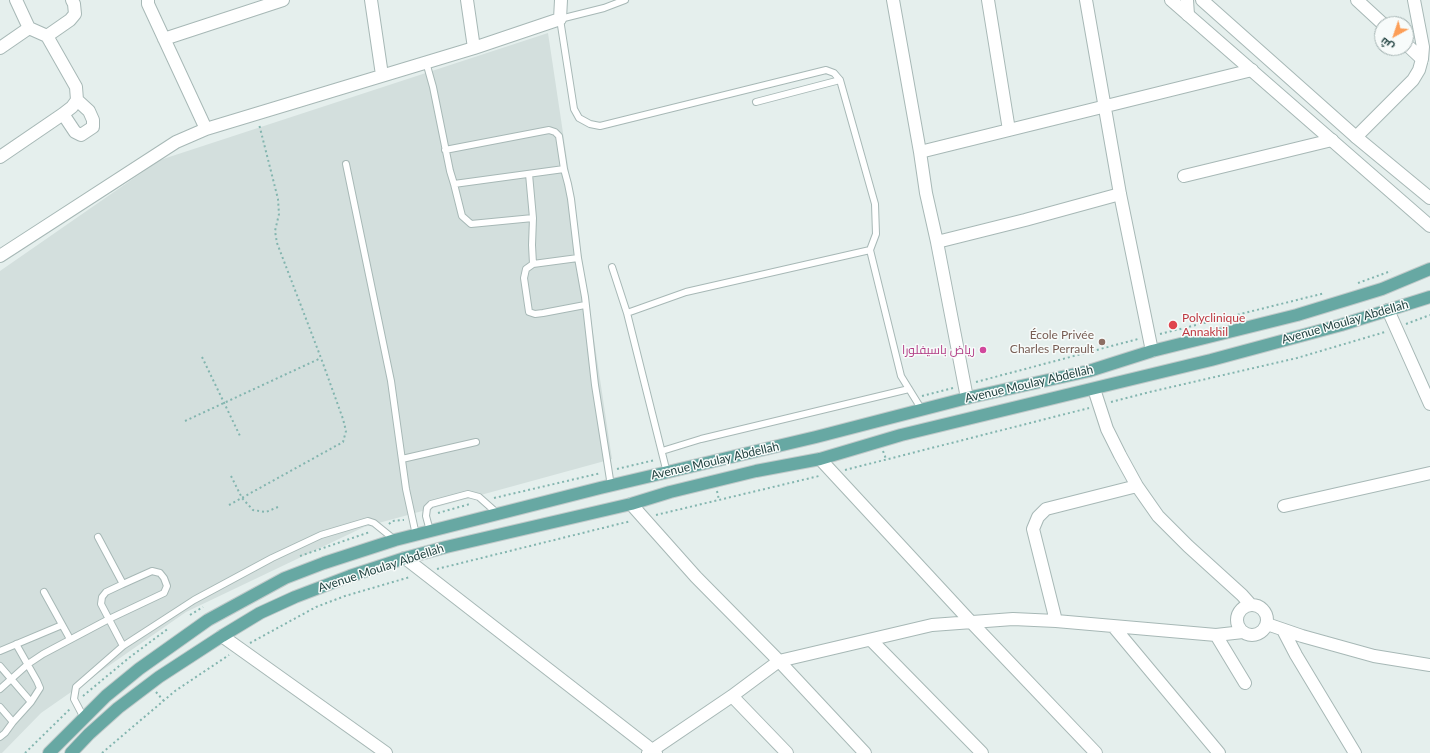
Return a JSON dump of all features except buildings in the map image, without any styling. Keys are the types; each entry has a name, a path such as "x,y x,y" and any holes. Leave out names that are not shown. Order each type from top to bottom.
{"main road":[{"name":"Avenue Moulay Abdellah","path":"49,753 106,696 139,669 208,620 285,578 324,563 395,540 430,531 967,398 1088,370 1152,351 1297,316 1382,290 1430,269"},
{"name":"Avenue Moulay Abdellah","path":"71,753 89,734 118,708 159,677 222,636 260,614 296,597 350,576 405,558 453,545 631,504 677,490 756,471 820,459 900,435 1094,389 1286,340 1430,297"}],"street":[{"path":"0,157 72,107 77,100 76,87 47,36 29,28 16,0"},
{"path":"47,36 73,17 75,14 72,0"},
{"path":"148,0 148,4 206,129"},
{"path":"164,39 283,0"},
{"path":"371,0 382,75"},
{"path":"467,0 474,48"},
{"path":"0,256 176,142 206,129 474,48 560,19 561,0"},
{"path":"893,0 926,193 967,398"},
{"path":"988,0 1009,130"},
{"path":"1086,0 1120,194 1152,351"},
{"path":"1171,0 1430,226"},
{"path":"1187,0 1188,15"},
{"path":"1202,0 1356,137 1430,198"},
{"path":"1356,0 1374,16"},
{"path":"1356,137 1413,80 1419,70 1423,47 1414,0"},
{"path":"0,48 29,28"},
{"path":"1414,51 1422,58"},
{"path":"920,152 1105,105 1252,70"},
{"path":"62,114 75,132 81,135 93,127 93,120 88,111 77,100"},
{"path":"1184,176 1332,140"},
{"path":"937,242 1120,194"},
{"path":"1388,310 1430,404"},
{"path":"1094,389 1107,429 1137,486 1158,516 1188,546 1233,586 1250,604"},
{"path":"820,459 971,622 1096,753"},
{"path":"1284,506 1430,473"},
{"path":"1056,621 1032,528 1038,517 1046,509 1137,486"},
{"path":"631,504 696,577 865,753"},
{"path":"405,558 652,752 779,662 932,625 1013,619 1056,621 1216,635 1243,632"},
{"path":"1250,604 1262,608 1266,612 1267,624 1260,633 1248,635 1243,632 1237,622 1240,610 1250,604"},
{"path":"1267,624 1374,656 1430,665"},
{"path":"1113,626 1219,753"},
{"path":"1283,630 1296,655 1355,753"},
{"path":"1216,635 1245,683"},
{"path":"222,636 386,753"},
{"path":"871,640 982,753"},
{"path":"732,696 787,753"}],"lane":[{"path":"625,0 604,8 560,19 574,109 579,118 590,124 600,126 826,70 834,73 840,80 875,204 876,234 870,250 901,376 922,410"},
{"path":"426,62 433,87 445,150 462,216 471,224 533,218"},
{"path":"756,102 840,80"},
{"path":"445,150 549,130 555,132 559,136 568,184 594,378 611,486"},
{"path":"346,164 391,381 406,489 416,535"},
{"path":"454,184 564,169"},
{"path":"529,174 533,218 533,264"},
{"path":"627,313 686,292 870,250"},
{"path":"578,258 533,264 526,269 524,278 529,312 535,314 585,305"},
{"path":"612,267 627,313 667,473"},
{"path":"662,451 701,439 909,389"},
{"path":"402,458 476,442"},
{"path":"430,531 426,516 427,508 431,504 468,494 479,497 499,514"},
{"path":"84,718 74,699 76,687 123,646 206,593 272,558 321,535 368,521 374,523 395,540"},
{"path":"98,537 123,584"},
{"path":"0,690 10,679 42,654 109,619 164,593 167,586 160,573 152,570 106,592 102,597 101,604 109,619 123,646"},
{"path":"44,592 70,639"},
{"path":"0,651 62,624"},
{"path":"0,737 32,702 40,688 16,644"},
{"path":"0,666 32,702"},
{"path":"0,708 13,722"}],"path":[{"path":"229,505 343,442 346,431 321,358 277,243 275,231 279,214 278,199 260,132 258,113"},
{"path":"102,753 175,691 240,648 316,607 345,596 424,572 833,473 1154,391 1297,358 1356,341 1430,315"},
{"path":"202,357 241,438"},
{"path":"185,422 321,358"},
{"path":"231,476 242,498 253,510 266,512 278,507"}],"shaded area":[{"path":"548,33 612,459 364,527 186,612 41,713 2,753 0,753 0,271 160,160"}],"place":[{"name":"Polyclinique Annakhil","path":"1173,325"},
{"name":"École Privée Charles Perrault","path":"1102,342"},
{"name":"رياض باسيفلورا","path":"983,350"}]}
